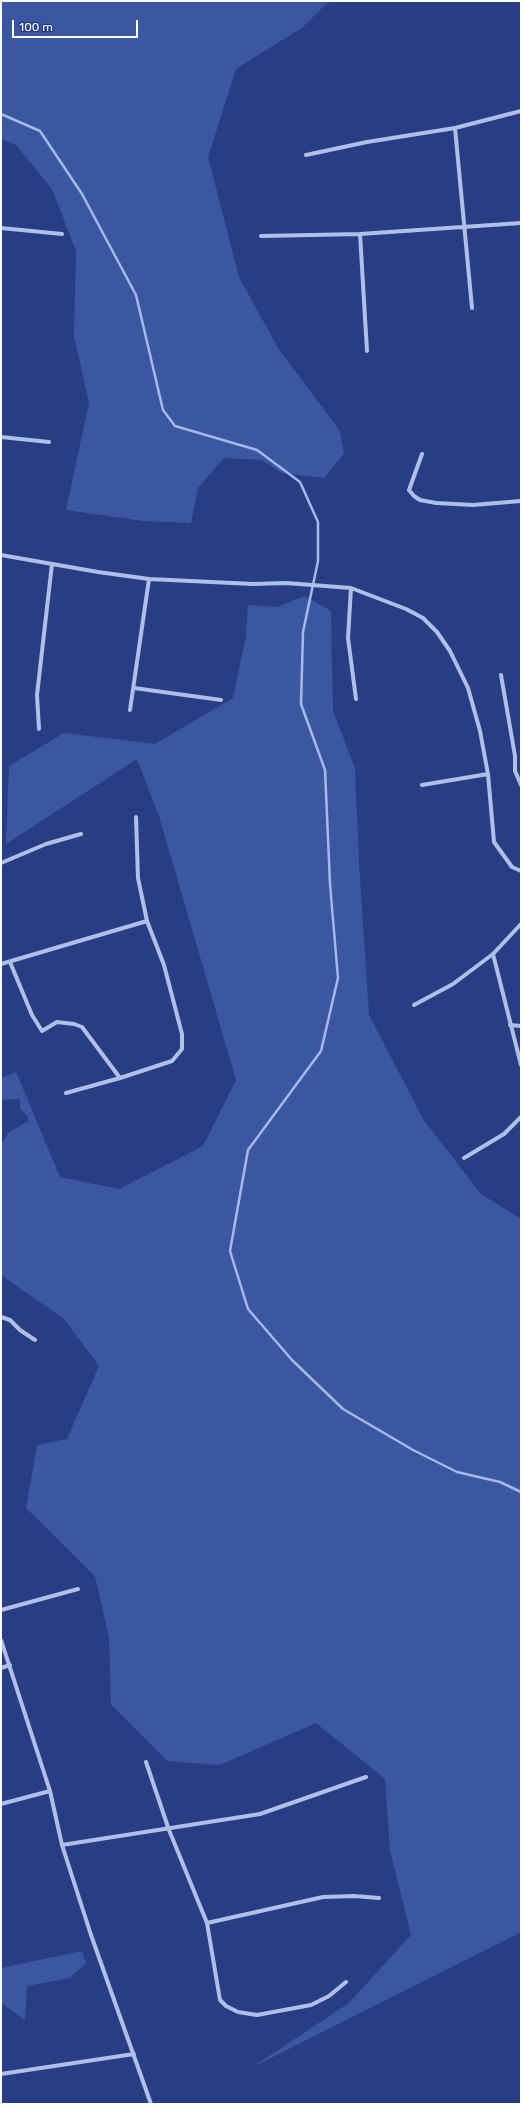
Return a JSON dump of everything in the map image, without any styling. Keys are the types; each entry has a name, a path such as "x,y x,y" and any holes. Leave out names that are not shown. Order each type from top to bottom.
{"street":[{"path":"306,155 367,142 455,128 521,111"},
{"path":"455,128 472,308"},
{"path":"261,236 360,234 521,223"},
{"path":"1,228 62,234"},
{"path":"360,234 367,351"},
{"path":"1,437 49,442"},
{"path":"422,454 409,490 420,500 436,503 473,505 521,502"},
{"path":"1,555 149,579 253,584 306,584 351,588 406,609 423,618 437,632 450,651 468,688 480,731 488,774 494,842 512,867 521,871"},
{"path":"39,729 37,695 52,564"},
{"path":"130,710 149,579"},
{"path":"351,588 348,638 356,699"},
{"path":"501,674 515,756 515,771 521,785"},
{"path":"134,688 221,700"},
{"path":"422,785 488,774"},
{"path":"518,779 521,774"},
{"path":"66,1093 120,1078 172,1061 182,1049 182,1034 164,965 147,921 138,878 136,817"},
{"path":"1,863 46,844 81,834"},
{"path":"1,964 147,921"},
{"path":"414,1004 453,984 493,954 521,924"},
{"path":"493,954 521,1065"},
{"path":"10,962 32,1015 42,1031 57,1022 74,1024 82,1027 120,1078"},
{"path":"510,1025 521,1026"},
{"path":"464,1158 504,1134 521,1117"},
{"path":"1,1317 10,1320 28,1337 35,1340"},
{"path":"1,1610 78,1589"},
{"path":"1,1640 50,1791 62,1845 91,1935 151,2104"},
{"path":"1,1668 10,1665"},
{"path":"146,1762 168,1830 207,1923 220,2000 226,2006 238,2012 257,2015 311,2005 330,1996 346,1982"},
{"path":"62,1845 168,1830 260,1814 366,1777"},
{"path":"1,1804 50,1791"},
{"path":"207,1923 323,1897 354,1896 379,1898"},
{"path":"1,2074 134,2054"}],"shaded area":[{"path":"1,1 329,1 303,27 236,69 208,157 239,277 278,348 340,431 344,454 324,478 282,473 262,460 224,458 198,488 191,523 143,521 66,510 89,403 74,336 76,251 52,189 16,145 1,139"},
{"path":"305,596 331,611 333,711 355,768 359,863 369,1015 423,1119 481,1194 521,1219 521,1932 251,2068 349,2003 411,1935 390,1851 385,1779 316,1723 220,1765 167,1761 111,1704 109,1637 95,1576 26,1508 37,1445 67,1439 99,1366 64,1319 1,1275 1,1144 9,1132 29,1121 27,1115 20,1109 20,1099 1,1100 1,1078 16,1072 60,1177 119,1189 203,1146 236,1080 159,816 137,759 6,844 9,766 64,733 155,744 233,698 246,636 248,605 277,607"},
{"path":"82,1951 86,1963 70,1978 27,1986 25,2020 1,2003 1,1968"}],"waterway":[{"path":"1,114 40,131 82,194 136,295 163,410 175,426 257,450 300,482 318,522 318,561 303,632 301,704 325,770 330,884 338,978 321,1051 248,1150 230,1251 248,1309 292,1360 343,1409 413,1450 457,1472 500,1482 521,1492"}]}
